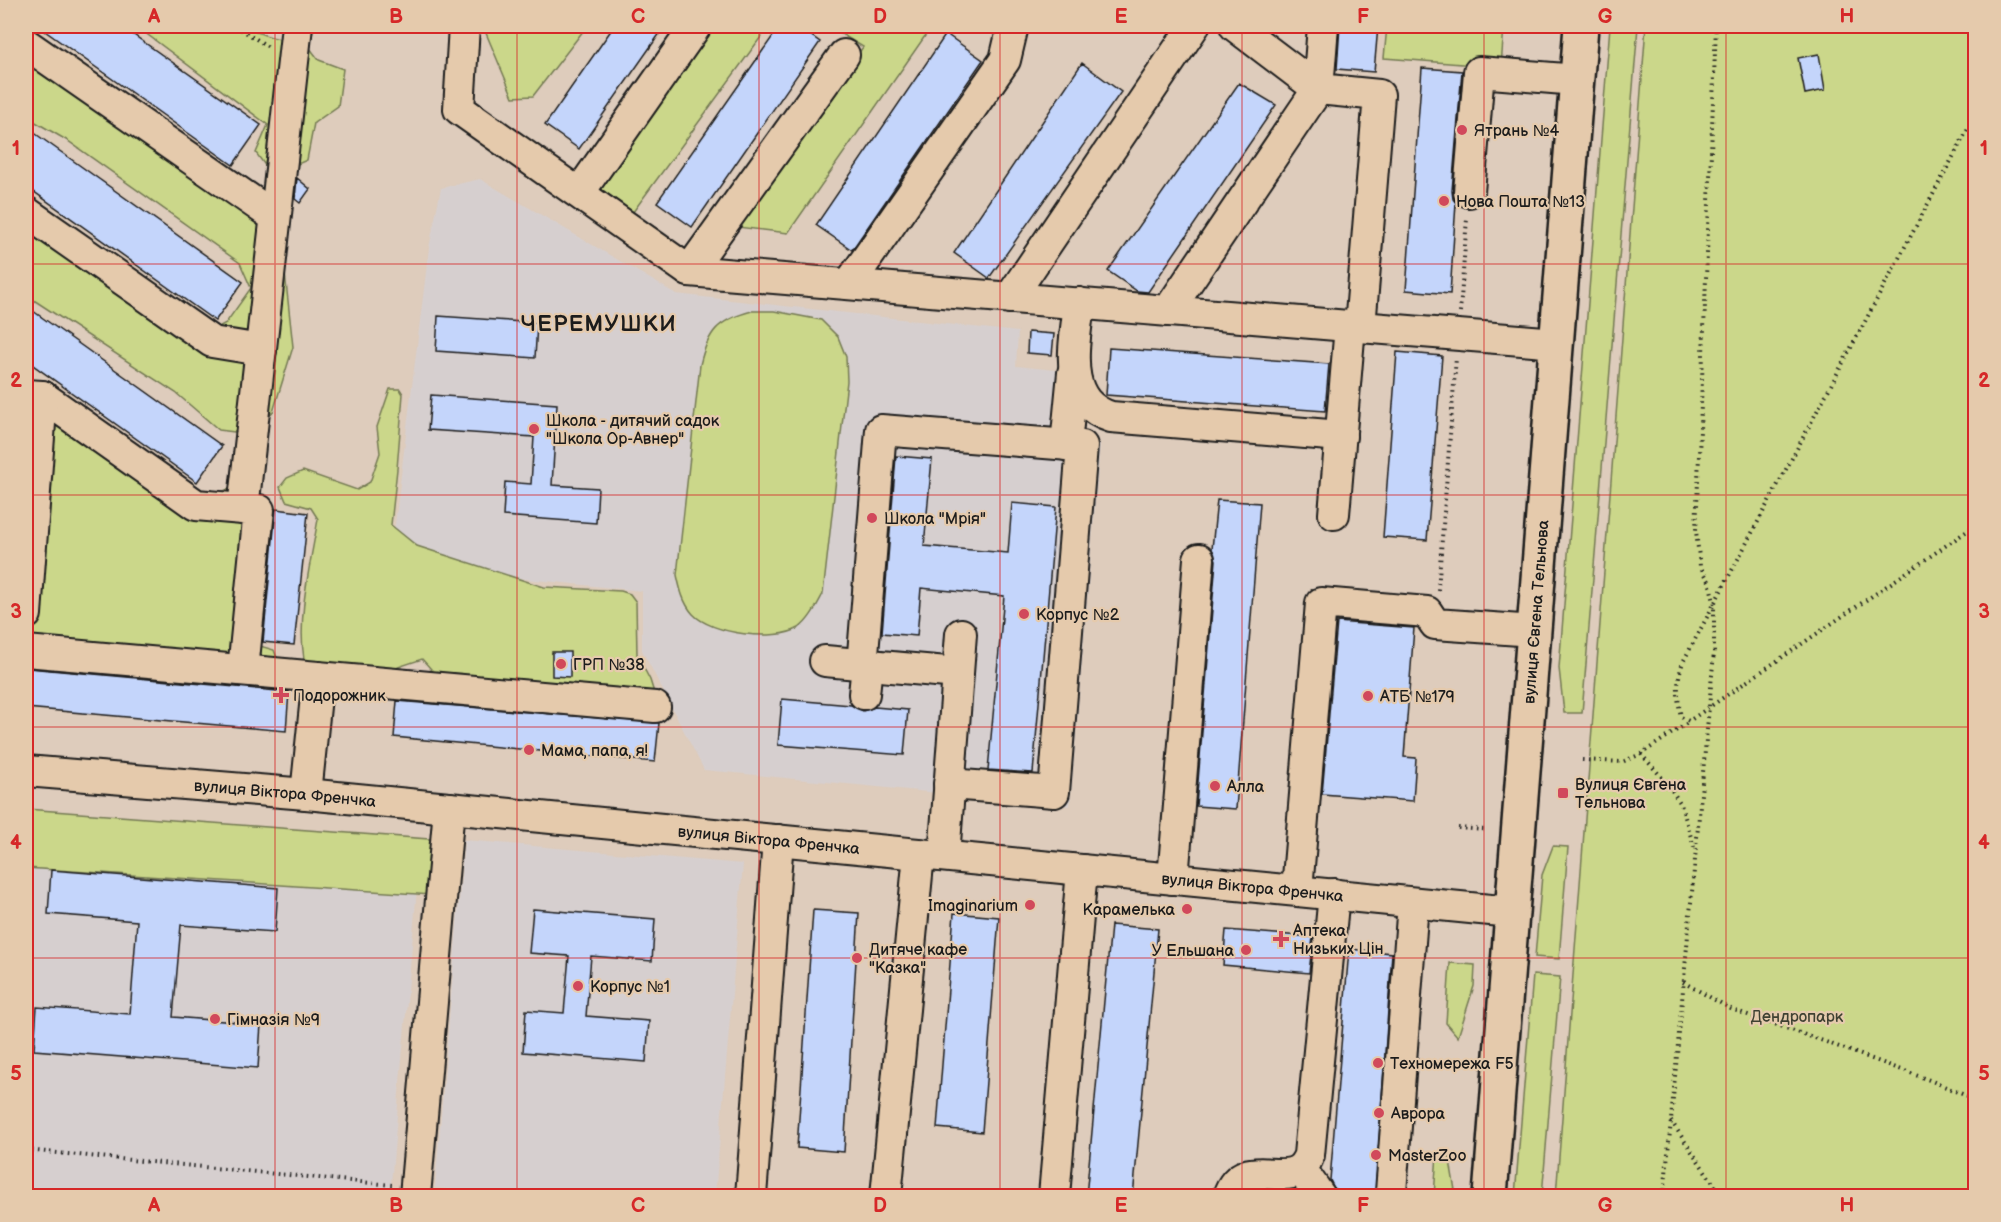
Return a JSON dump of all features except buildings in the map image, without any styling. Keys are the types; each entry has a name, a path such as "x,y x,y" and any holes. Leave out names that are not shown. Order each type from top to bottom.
{"main road":[{"name":"вулиця Євгена Тельнова","path":"1490,1197 1581,26"}],"street":[{"path":"243,508 297,26"},
{"path":"464,26 459,109 689,271 1557,343"},
{"path":"579,193 696,26"},
{"path":"849,284 1005,60 1013,26"},
{"path":"1010,298 1194,26"},
{"path":"1235,26 1318,89 1379,95 1334,514"},
{"path":"1168,311 1318,89 1323,26"},
{"path":"26,44 275,217"},
{"path":"689,271 844,55"},
{"path":"1469,192 1479,72 1577,80"},
{"path":"26,212 212,342 261,350"},
{"path":"1066,445 1079,303"},
{"path":"1073,369 1081,394 1087,404 1100,414 1111,417 1341,436"},
{"path":"34,395 196,505 259,510 243,670"},
{"path":"26,614 34,395"},
{"path":"866,679 862,654 880,430 1082,447 1054,792 949,784"},
{"path":"1173,879 1199,559"},
{"path":"1297,890 1321,603 1427,612 1435,624 1535,632"},
{"path":"886,1197 932,855 949,784 961,634"},
{"path":"26,651 655,707"},
{"path":"825,661 866,679 958,673"},
{"path":"306,794 318,677"},
{"name":"вулиця Віктора Френчка","path":"26,771 306,794 1511,912"},
{"path":"416,1191 449,808"},
{"path":"751,1197 778,840"},
{"path":"1054,1197 1082,870"},
{"path":"1228,1197 1231,1187 1247,1174 1288,1175 1306,1164 1309,1155 1334,894"},
{"path":"1391,1192 1413,903"},
{"path":"1301,1169 1320,1197"}],"path":[{"path":"236,26 292,63"},
{"path":"1664,1197 1714,653 1714,602 1708,581 1700,566 1696,531 1716,26"},
{"path":"1689,721 1681,717 1677,698 1677,679 1683,662 1976,114"},
{"path":"1435,624 1469,192"},
{"path":"1582,760 1622,762 1641,754 1976,525"},
{"path":"1641,754 1666,782 1681,804 1695,851"},
{"path":"1458,828 1486,830"},
{"path":"1683,982 1731,1009 1932,1081 1976,1100"},
{"path":"1671,1121 1722,1197"},
{"path":"26,1150 416,1191"}],"shaded area":[{"name":"Школа \"Мрія\"","path":"480,179 676,294 1018,332 1016,366 1065,371 1075,431 1100,444 1070,806 704,770 642,650 642,591 390,565 429,248 441,188"},
{"name":"Гімназія №9","path":"26,821 420,854 390,1196 26,1196"},
{"path":"464,840 743,864 715,1196 535,1196 435,1188"}],"green space":[{"path":"26,26 255,214 284,264 293,347 273,412 242,433 219,430 176,393 26,295 26,224 192,341 226,323 251,288 240,263 68,141 32,120 26,124"},
{"path":"136,26 247,26 267,36 306,43 319,60 343,69 338,106 314,123 307,160 272,175 256,153 268,125"},
{"path":"483,26 587,26 533,96 513,97"},
{"path":"699,26 769,26 633,212 594,184"},
{"path":"828,26 932,26 788,233 737,227 863,47"},
{"path":"1387,26 1504,26 1501,67 1384,58"},
{"path":"1610,26 1638,26 1582,713 1564,713 1559,668"},
{"name":"Дендропарк","path":"1646,26 1975,26 1975,1196 1556,1196"},
{"path":"752,311 774,311 821,320 838,337 846,357 847,381 823,594 803,625 775,635 728,631 702,621 687,605 677,575 703,353 711,335 723,323"},
{"path":"390,389 400,389 403,394 391,525 417,546 544,587 621,591 630,594 636,602 637,655 650,680 655,696 440,679 422,659 398,667 383,694 313,665 304,659 302,625 318,519 311,508 286,501 280,487 287,478 303,471 357,490 370,482 380,453 377,427"},
{"path":"36,402 208,498 228,489 252,498 253,644 274,650 280,666 26,639 26,524"},
{"path":"26,809 456,841 447,896 26,868"},
{"path":"1553,846 1568,847 1559,959 1535,957 1542,875"},
{"path":"1450,963 1475,965 1474,986 1458,1037 1446,1023"},
{"path":"1533,975 1560,977 1542,1196 1515,1196"},
{"path":"1437,1154 1449,1155 1456,1196 1434,1196"}],"place":[{"name":"Ятрань №4","path":"1462,130"},
{"name":"Нова Пошта №13","path":"1444,201"},
{"name":"Школа - дитячий садок \"Школа Ор-Авнер\"","path":"534,429"},
{"name":"Школа \"Мрія\"","path":"872,518"},
{"name":"Корпус №2","path":"1024,614"},
{"name":"ГРП №38","path":"561,664"},
{"name":"Подорожник","path":"281,695"},
{"name":"АТБ №179","path":"1368,696"},
{"name":"Мама, папа, я!","path":"529,750"},
{"name":"Алла","path":"1215,786"},
{"name":"Вулиця Євгена Тельнова","path":"1563,793"},
{"name":"Imaginarium","path":"1030,905"},
{"name":"Карамелька","path":"1187,909"},
{"name":"Аптека Низьких Цін","path":"1281,939"},
{"name":"У Ельшана","path":"1246,950"},
{"name":"Дитяче кафе \"Казка\"","path":"857,958"},
{"name":"Корпус №1","path":"578,986"},
{"name":"Гімназія №9","path":"215,1019"},
{"name":"Техномережа F5","path":"1378,1063"},
{"name":"Аврора","path":"1379,1113"},
{"name":"MasterZoo","path":"1376,1155"}],"district":[{"name":"ЧЕРЕМУШКИ","path":"599,323"}]}
